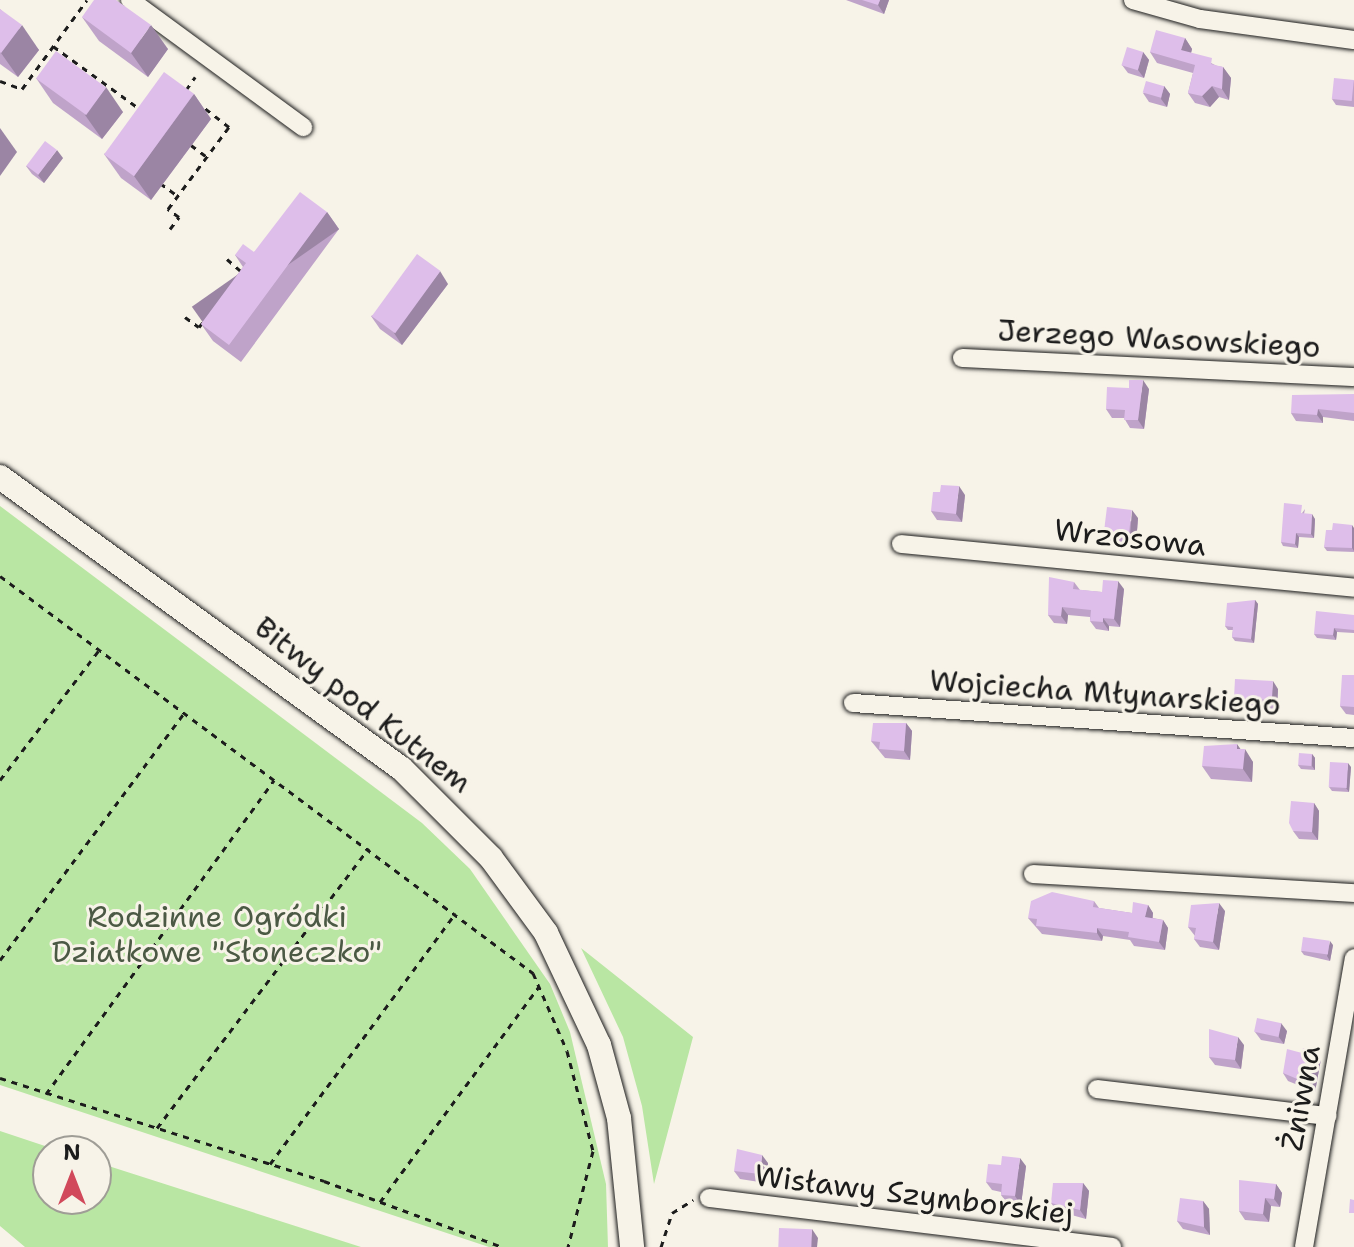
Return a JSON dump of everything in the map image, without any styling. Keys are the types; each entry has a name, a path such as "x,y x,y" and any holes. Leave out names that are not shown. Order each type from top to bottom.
{"main road":[{"name":"Bitwy pod Kutnem","path":"0,477 391,760 435,797 491,858 546,933 599,1045 619,1118 632,1247"}],"street":[{"path":"130,0 303,127"},
{"path":"1133,0 1200,19 1354,40"},
{"name":"Jerzego Wasowskiego","path":"962,358 1354,377"},
{"name":"Wrzosowa","path":"901,544 1354,588"},
{"name":"Wojciecha Młynarskiego","path":"853,703 1354,738"},
{"path":"1033,874 1354,893"},
{"name":"Żniwna","path":"1304,1247 1354,958"},
{"path":"1097,1089 1327,1116"},
{"name":"Wisławy Szymborskiej","path":"709,1198 1112,1247"}],"path":[{"path":"0,81 22,89 87,0"},
{"path":"53,46 145,113"},
{"path":"170,229 179,217 168,209 229,127 184,93 195,77"},
{"path":"93,90 100,80"},
{"path":"189,144 207,157"},
{"path":"160,183 178,196"},
{"path":"227,259 242,270 233,282"},
{"path":"185,317 199,327 207,317"},
{"path":"1,579 456,912 533,973 571,1063 593,1151 568,1247"},
{"path":"0,780 99,650"},
{"path":"0,960 184,713"},
{"path":"46,1094 274,779"},
{"path":"157,1128 369,848"},
{"path":"270,1164 456,912"},
{"path":"380,1202 539,986"},
{"path":"0,1078 270,1164 502,1247"},
{"path":"661,1247 672,1213 693,1200 709,1198"}],"green space":[{"name":"Rodzinne Ogródki Działkowe \"Słoneczko\"","path":"0,506 422,823 470,869 550,984 570,1032 606,1184 608,1247 489,1247 0,1085"},
{"path":"581,948 693,1037 654,1184 642,1106 623,1037"},
{"path":"0,1131 32,1142 32,1215 112,1215 112,1167 361,1247 25,1247 0,1226"}],"building":[{"path":"94,0 116,0 151,25 131,53 82,17"},
{"path":"862,0 880,0 878,5"},
{"path":"0,9 22,25 1,53 0,52"},
{"path":"1156,30 1185,38 1181,50 1212,58 1211,64 1223,67 1222,89 1212,86 1202,96 1188,93 1195,65 1150,52"},
{"path":"1127,47 1143,52 1138,70 1121,65"},
{"path":"56,51 106,87 86,115 36,79"},
{"path":"164,72 194,94 134,176 104,155"},
{"path":"1334,78 1354,80 1352,101 1332,99"},
{"path":"1146,81 1164,86 1161,98 1143,93"},
{"path":"45,141 57,150 38,175 26,166"},
{"path":"300,192 327,212 229,345 201,324 246,263 235,255 243,244 254,252"},
{"path":"417,254 440,271 395,333 372,316"},
{"path":"1129,380 1143,380 1138,420 1124,420 1125,410 1106,409 1107,387 1129,388"},
{"path":"1354,394 1354,413 1318,409 1317,415 1291,413 1292,395"},
{"path":"941,485 959,486 956,514 931,511 933,492 940,492"},
{"path":"1284,503 1302,505 1301,513 1312,514 1311,534 1296,533 1295,544 1281,542"},
{"path":"1107,507 1132,510 1129,536 1104,533"},
{"path":"1333,523 1352,525 1352,548 1324,547 1326,530 1332,530"},
{"path":"1049,577 1074,582 1073,589 1102,592 1103,580 1118,581 1114,619 1090,621 1091,610 1062,607 1061,616 1048,615"},
{"path":"1255,600 1251,639 1232,637 1233,627 1225,626 1227,603"},
{"path":"1316,611 1354,615 1354,630 1334,628 1333,635 1314,634"},
{"path":"1342,675 1354,675 1354,707 1340,706"},
{"path":"1235,679 1273,681 1272,700 1234,698"},
{"path":"873,723 906,723 904,751 879,749 880,742 871,741"},
{"path":"1237,744 1237,749 1245,749 1243,769 1202,766 1204,746"},
{"path":"1299,753 1312,754 1311,766 1298,765"},
{"path":"1330,762 1348,763 1347,788 1329,787"},
{"path":"1291,801 1314,803 1312,832 1293,831 1289,823"},
{"path":"1052,892 1094,901 1093,907 1132,913 1133,902 1148,905 1145,917 1163,920 1159,942 1128,937 1129,932 1097,928 1097,933 1036,926 1037,919 1028,918 1031,901"},
{"path":"1219,903 1213,942 1194,939 1196,928 1188,927 1191,905"},
{"path":"1303,937 1330,941 1328,955 1301,951"},
{"path":"1257,1018 1281,1023 1279,1037 1254,1032"},
{"path":"1209,1029 1238,1037 1235,1060 1209,1057"},
{"path":"1303,1048 1315,1051 1309,1084 1283,1073 1287,1049 1302,1053"},
{"path":"737,1149 762,1155 760,1174 734,1171"},
{"path":"1002,1156 1020,1158 1015,1196 1001,1195 1002,1184 986,1182 988,1164 1001,1165"},
{"path":"1239,1180 1276,1184 1274,1199 1265,1198 1263,1214 1239,1211"},
{"path":"1053,1183 1083,1183 1080,1210 1051,1203"},
{"path":"1180,1198 1203,1201 1204,1227 1177,1221"},
{"path":"1350,1199 1354,1200 1354,1213 1349,1213"},
{"path":"779,1228 812,1229 811,1247 778,1247"}]}
